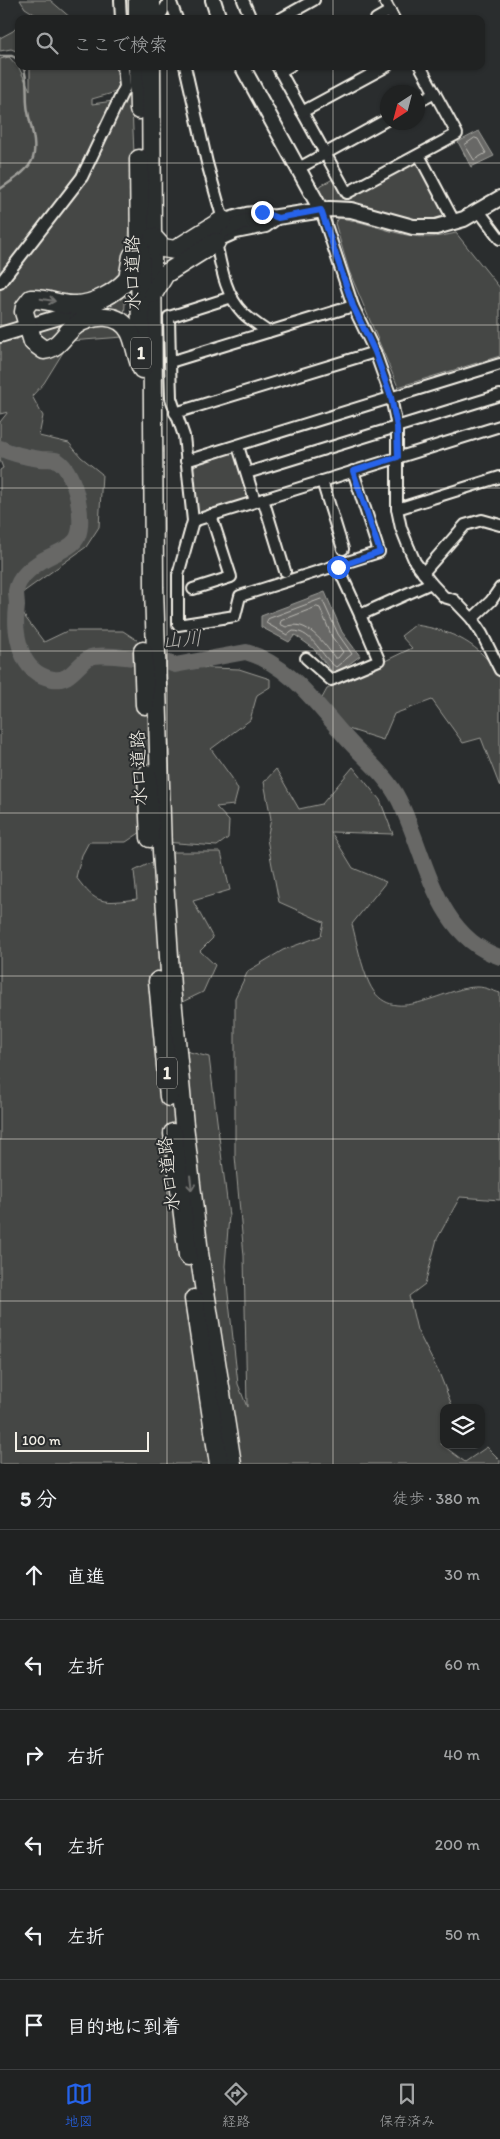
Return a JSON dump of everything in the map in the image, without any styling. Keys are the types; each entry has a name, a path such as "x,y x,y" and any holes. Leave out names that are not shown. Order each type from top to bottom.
{"highway":[{"path":"138,0 138,15"},
{"path":"151,0 151,15"},
{"name":"水口道路","path":"149,640 153,294 151,70"},
{"name":"水口道路","path":"131,73 140,209 150,680 148,812 161,1010 181,1211 219,1464"},
{"path":"140,209 134,216 131,270 127,280 102,298 82,304 74,306 52,300 31,299 25,307 34,345 44,350 56,346 75,326 82,322 95,317 112,317 125,325 130,332 137,360 142,369"},
{"path":"153,237 163,248 175,250 223,220"},
{"path":"153,294 166,274 216,242"},
{"name":"水口道路","path":"150,680 171,987 185,1135 199,1252 232,1464"},
{"name":"1","path":"213,1346 219,1354 244,1464"},
{"name":"1","path":"206,1383 201,1390 209,1464"}],"street":[{"path":"120,0 120,15"},
{"path":"161,15 170,0"},
{"path":"170,0 176,15"},
{"path":"214,0 218,15"},
{"path":"243,0 249,15"},
{"path":"287,15 314,0"},
{"path":"384,0 392,15"},
{"path":"188,70 207,163 223,220 252,212 262,212 278,218"},
{"path":"244,70 321,210 353,306 375,352 391,397 397,427 397,509 408,548 431,583 444,597 454,600 472,619 500,668"},
{"path":"279,70 347,193 457,134 422,70"},
{"path":"302,112 380,70"},
{"path":"0,283 82,176 131,73"},
{"path":"425,98 435,93"},
{"path":"299,168 380,123"},
{"path":"418,155 455,223"},
{"path":"160,269 202,241 233,225 256,220 321,210 351,210 413,227 436,227 455,223 500,198"},
{"path":"479,210 500,239"},
{"path":"268,332 241,311 232,297 223,274 216,242 236,233 266,227 278,218"},
{"path":"0,335 97,306 130,288"},
{"path":"232,297 169,317 171,398 184,436 193,522 178,575 178,625 235,616 240,596 338,567 380,552 353,471"},
{"path":"170,362 353,306"},
{"path":"176,413 375,352"},
{"path":"186,462 500,364"},
{"path":"247,473 500,395"},
{"path":"193,522 500,426"},
{"path":"238,446 285,571"},
{"path":"397,509 500,477"},
{"path":"322,481 343,549"},
{"path":"193,589 231,576 212,515"},
{"path":"424,573 465,525 482,520 500,525"},
{"path":"306,658 330,680 379,660 338,567"},
{"path":"360,615 431,583"},
{"path":"472,619 491,601 500,588"}],"shaded area":[{"path":"20,0 50,0 67,15 36,15 25,8"},
{"path":"15,29 15,50 11,49 0,51 0,38"},
{"path":"9,57 15,64 15,70 20,70 30,90 30,70 119,70 119,87 116,92 92,99 92,104 113,101 76,174 85,175 131,84 134,154 123,337 70,341 44,383 32,396 43,416 39,436 69,443 81,457 102,474 99,527 86,547 15,598 25,617 44,642 67,631 123,631 146,646 186,667 239,669 270,679 270,687 257,695 250,720 211,749 232,778 238,790 234,805 216,807 229,821 228,838 217,846 164,842 141,832 126,842 89,842 82,855 76,877 96,898 108,901 137,899 134,871 173,852 221,852 230,890 193,901 213,938 200,951 215,965 203,992 153,1016 159,1044 209,1057 229,1216 225,1266 238,1384 247,1407 244,1256 235,1156 235,998 248,971 283,950 321,936 324,922 279,902 267,839 271,819 264,782 276,769 299,809 322,804 353,767 380,800 393,834 331,832 353,868 386,882 352,924 361,961 369,983 379,997 390,1004 419,1003 449,993 478,987 500,993 500,1200 460,1197 437,1239 425,1284 409,1296 417,1330 440,1375 451,1404 440,1404 440,1449 448,1449 465,1462 487,1447 500,1460 500,1464 0,1464 0,470 3,468 0,460 0,422 8,412 0,414 0,59"},
{"path":"414,164 418,164 446,219 432,224 326,203 316,188 333,179 345,199"},
{"path":"338,218 417,237 436,237 456,233 500,288 500,356 398,387 349,271 335,223"},
{"path":"235,451 251,495 248,499 202,514 196,511 192,470 197,462"},
{"path":"415,625 441,631 464,641 484,656 500,678 500,787 481,738 463,743 432,700 394,714 383,740 342,727 321,700 327,689 412,648 401,636"}],"water":[{"path":"479,131 494,156 471,167 458,142"},
{"path":"325,592 342,632 360,656 337,673 332,672 313,648 295,635 289,642 261,627 261,616"}],"waterway":[{"path":"0,56 15,58"},
{"path":"0,189 28,167 33,158 34,138 27,104 24,70"},
{"name":"山川","path":"0,448 24,456 58,461 70,476 78,499 80,512 79,534 75,541 34,566 26,573 17,586 17,634 23,656 29,665 37,673 47,678 59,679 69,675 86,660 97,656 127,657 175,665 246,652 262,658 277,667 303,688 388,783 399,800 435,891 447,912 461,931 478,946 500,957"}],"route":[{"path":"262,212 278,218 321,210 353,306 375,352 391,397 397,427 398,457 353,471 380,552 338,567"}]}
